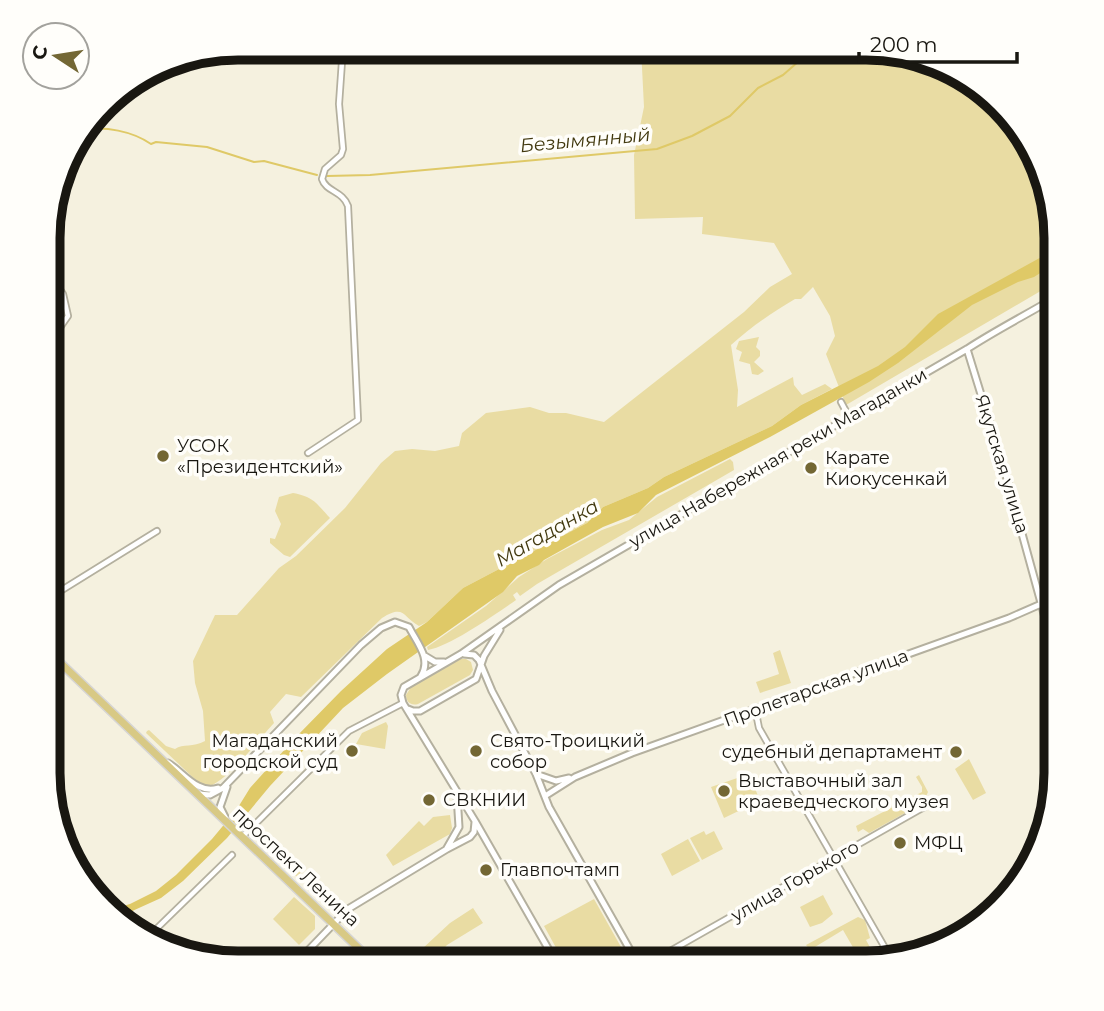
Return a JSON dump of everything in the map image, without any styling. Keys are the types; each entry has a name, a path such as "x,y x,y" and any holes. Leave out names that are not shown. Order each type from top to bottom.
{"main road":[{"name":"проспект Ленина","path":"60,662 362,951"}],"street":[{"path":"308,453 358,420 348,206 342,195 327,187 322,179 325,169 341,155 343,149 339,104 342,59"},
{"path":"59,288 68,316 59,329"},
{"name":"улица Набережная реки Магаданки","path":"404,705 402,690 410,683 461,654 559,585 1044,304"},
{"name":"Якутская улица","path":"967,349 1007,479 1044,616"},
{"path":"841,402 849,417"},
{"path":"60,591 157,531"},
{"name":"Пролетарская улица","path":"536,774 556,781 575,777 755,708 1044,604"},
{"path":"196,794 212,794 232,778 375,632 395,622 409,627 425,656 424,672 419,678"},
{"name":"улица Набережная реки Магаданки","path":"471,683 480,673 481,663 504,625"},
{"path":"461,654 474,655 481,663 492,691 545,796 631,951"},
{"path":"425,656 438,662 453,659"},
{"path":"419,728 419,716 425,709 471,683 483,684 492,691"},
{"path":"404,705 413,711 425,709"},
{"path":"404,705 549,951"},
{"path":"241,836 349,731 404,705"},
{"path":"755,708 759,727 886,950"},
{"path":"156,756 179,769 204,790 217,789 232,778"},
{"name":"Пролетарская улица","path":"545,796 575,777"},
{"path":"220,813 222,797 232,778"},
{"path":"447,849 459,827 457,792"},
{"name":"улица Горького","path":"672,951 917,811 932,803 943,803"},
{"path":"470,837 474,832 475,821"},
{"path":"307,951 348,909 470,837 479,836 484,839"},
{"path":"154,931 232,855"}],"shaded area":[{"path":"642,60 878,60 912,66 945,78 975,96 1000,120 1021,149 1031,170 1043,215 1044,289 846,405 826,354 835,336 830,316 813,287 801,299 795,299 778,310 731,345 738,390 737,407 793,377 794,385 802,395 825,384 832,389 801,405 772,426 664,477 648,488 603,507 587,523 463,588 427,622 419,626 399,612 382,618 301,697 286,694 270,712 274,723 231,771 204,788 146,733 147,731 166,746 175,749 205,741 203,711 195,683 193,661 215,615 237,615 279,568 296,556 345,508 381,463 395,451 435,451 459,446 462,433 486,413 530,407 549,413 566,413 604,422 744,312 770,287 792,274 774,243 702,234 703,217 635,219 634,155 644,107"},
{"path":"1044,256 1044,271 972,305 898,363 869,382 770,437 656,495 638,513 603,527 517,576 503,592 343,708 270,786 227,838 183,881 161,898 127,913 120,907 156,891 176,875 212,839 237,809 250,788 341,691 387,649 427,622 463,588 587,523 603,507 648,488 664,477 772,426 801,405 878,366 905,347 938,314"},
{"path":"759,337 756,347 760,356 754,362 764,371 758,375 752,374 750,364 739,361 742,352 736,349 739,341"},
{"path":"730,459 734,470 520,596 517,592 513,595 516,600 485,621 428,650 427,647 547,559 602,530 629,520 657,497"},
{"path":"293,493 310,499 330,518 290,557 270,543 270,538 275,539 281,524 275,511 279,497"},
{"path":"780,650 791,683 760,693 756,682 779,674 773,653"},
{"path":"460,659 471,662 473,670 470,675 418,704 408,701 406,695 411,687"},
{"path":"386,722 388,726 385,749 356,744 362,733"},
{"path":"969,759 986,793 973,800 955,769"},
{"path":"749,774 761,803 724,818 711,787"},
{"path":"919,775 928,792 923,803 869,833 863,829 858,832 856,826 922,792 916,777"},
{"path":"450,815 450,834 393,866 386,855 419,821 424,826 433,817"},
{"path":"256,823 303,867 298,878 249,830"},
{"path":"704,831 706,835 714,831 723,849 702,860 690,838"},
{"path":"688,839 700,861 672,876 661,854"},
{"path":"823,895 833,914 822,923 810,927 800,907"},
{"path":"294,897 315,916 315,929 299,945 273,919"},
{"path":"594,899 623,951 558,951 544,926"},
{"path":"473,908 483,923 442,951 423,951 422,949 450,923"},
{"path":"858,917 865,920 870,938 866,940 872,951 855,951 843,930 810,950 806,945"}],"waterway":[{"name":"Безымянный","path":"327,176 370,175 657,149 692,136 730,116 758,88 783,75 800,60"},
{"name":"Безымянный","path":"96,129 118,131 151,144 156,142 207,147 254,162 264,161 317,175"}],"place":[{"name":"УСОК «Президентский»","path":"163,456"},
{"name":"Карате Киокусенкай","path":"811,468"},
{"name":"Магаданский городской суд","path":"352,751"},
{"name":"Свято-Троицкий собор","path":"476,751"},
{"name":"судебный департамент","path":"956,752"},
{"name":"Выставочный зал краеведческого музея","path":"724,791"},
{"name":"СВКНИИ","path":"429,800"},
{"name":"МФЦ","path":"900,843"},
{"name":"Главпочтамп","path":"486,870"}],"water label":[{"name":"Магаданка","path":"547,533"}]}
